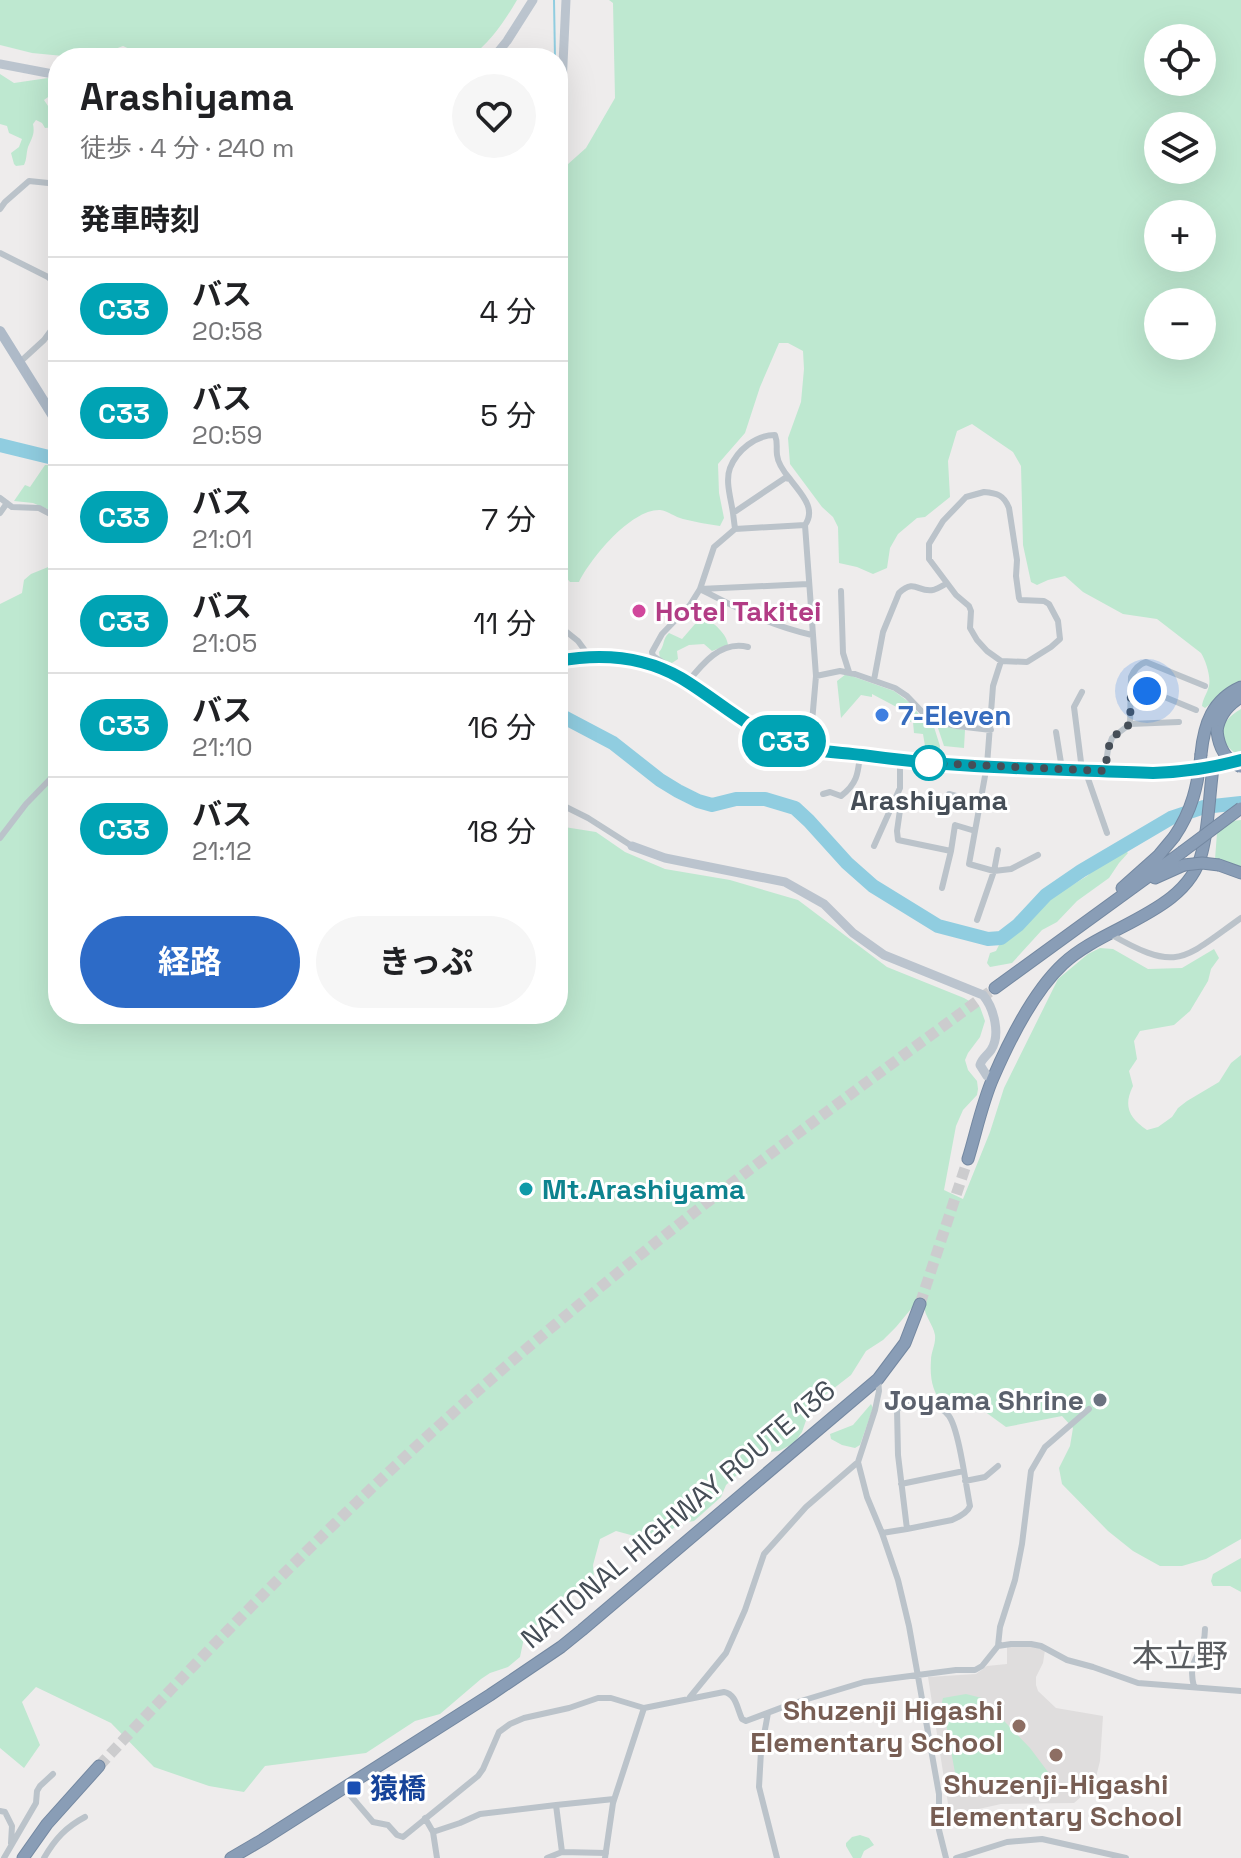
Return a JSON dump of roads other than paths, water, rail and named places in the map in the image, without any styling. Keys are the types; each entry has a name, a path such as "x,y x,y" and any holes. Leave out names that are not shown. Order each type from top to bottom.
{"highway":[{"path":"1067,935 1152,862 1174,837 1187,817 1195,796 1206,726 1212,711 1241,687"},
{"path":"1241,697 1231,703 1221,716 1217,731 1220,747 1241,767"},
{"path":"968,1159 992,1079 1027,1011 1050,977 1075,954 1163,904 1184,886 1200,860 1213,768 1241,760"},
{"path":"1081,926 1241,808"},
{"path":"995,988 1067,935 1155,879 1184,865 1219,865 1241,873"},
{"name":"NATIONAL HIGHWAY ROUTE 136","path":"231,1858 561,1647 878,1379 905,1343 920,1304"},
{"path":"23,1858 47,1824 99,1766"}],"main road":[{"path":"0,331 48,408"},
{"path":"568,660 624,657 667,672 772,737 800,747 1062,769 1168,772 1213,768"}],"street":[{"path":"501,48 533,0"},
{"path":"564,48 566,0"},
{"path":"0,64 48,73"},
{"path":"0,209 29,181 48,182"},
{"path":"0,253 48,277"},
{"path":"20,362 48,335"},
{"path":"735,529 730,467 750,442 775,435 779,463 810,510 810,518 805,525 816,676 812,722 800,747"},
{"path":"733,513 780,480 790,479"},
{"path":"984,492 1001,496 1009,508 1020,600 1049,604 1061,633 1058,643 1033,660 1001,661 977,640 970,628 969,606 929,559 932,536 943,521 966,497 984,492"},
{"path":"0,513 4,500 12,507 39,508 48,513"},
{"path":"667,672 664,663 652,652 662,634 690,605 700,589 714,547 735,529 805,525"},
{"path":"874,680 883,632 899,593 911,586 933,590 947,583"},
{"path":"700,589 808,584"},
{"path":"700,589 763,621 785,630 812,635"},
{"path":"841,591 843,653 849,672"},
{"path":"568,633 590,657"},
{"path":"687,683 714,654 738,645 748,647"},
{"path":"1001,661 993,686 987,765 969,864 994,871 1011,869 1038,855"},
{"path":"1130,724 1131,677 1142,663 1205,686"},
{"path":"816,676 849,672 895,688 930,720 991,730"},
{"path":"1131,691 1150,691 1196,710"},
{"path":"1082,692 1074,707 1084,770 1107,833"},
{"path":"1105,771 1112,738 1130,724 1179,722"},
{"path":"1056,732 1062,769"},
{"path":"823,794 830,792 841,796 845,793 858,776 868,753"},
{"path":"874,846 898,795 901,778 895,757"},
{"path":"0,838 48,781"},
{"path":"949,794 980,803"},
{"path":"898,795 901,815 898,840 951,851"},
{"path":"568,808 632,846 665,858 785,882 824,904 853,933 884,955 983,995 992,1009 995,1034 993,1046 980,1065 992,1079"},
{"path":"942,888 954,825 975,831"},
{"path":"977,920 998,850"},
{"path":"1108,933 1145,952 1170,958 1199,949 1241,918"},
{"path":"690,1697 726,1653 764,1554 806,1507 858,1462 875,1410 878,1379"},
{"path":"882,1533 907,1529 952,1520 969,1508 951,1418 943,1409 926,1403 905,1405 897,1409 896,1415 907,1529"},
{"path":"344,1788 373,1822 388,1825 403,1837 481,1772 496,1737 510,1724 524,1718 603,1697 644,1708 727,1692 734,1697 743,1720 864,1682 975,1670 992,1656 998,1646 1005,1607 1017,1569 1031,1471 1045,1447 1089,1409"},
{"path":"858,1462 867,1497 898,1580 919,1675 939,1794 939,1830 946,1858"},
{"path":"965,1481 985,1477 998,1466"},
{"path":"901,1484 964,1471"},
{"path":"1194,1687 1191,1670 1204,1645 1205,1629"},
{"path":"998,1646 1041,1646 1067,1660 1138,1683 1241,1691"},
{"path":"547,1858 562,1852 605,1856 614,1799 644,1708"},
{"path":"768,1713 759,1787 777,1858"},
{"path":"4,1858 36,1803 37,1791 53,1774"},
{"path":"433,1832 480,1814 614,1799"},
{"path":"556,1805 562,1852"},
{"path":"0,1811 5,1812 12,1826 11,1846"},
{"path":"44,1858 68,1826 85,1817"},
{"path":"425,1818 433,1832 437,1858"},
{"path":"956,1858 988,1846 1022,1839 1042,1839 1126,1858"}],"waterway":[{"path":"554,0 555,48"},
{"path":"0,445 48,457"},
{"path":"568,719 613,743 660,780 698,801 712,805 736,799 765,799 795,808 873,886 938,926 988,939 1001,938 1046,895 1171,818 1204,807 1241,803"}],"tunnel":[{"path":"99,1766 326,1532 506,1367 725,1188 995,988"},
{"path":"920,1304 968,1159"}],"place":[{"name":"Hotel Takitei","path":"639,611"},
{"name":"7-Eleven","path":"882,715"},
{"name":"Arashiyama","path":"929,763"},
{"name":"Mt.Arashiyama","path":"526,1189"},
{"name":"Joyama Shrine","path":"1100,1400"},
{"name":"Shuzenji Higashi Elementary School","path":"1019,1726"},
{"name":"Shuzenji-Higashi Elementary School","path":"1056,1755"},
{"name":"猿橋","path":"354,1788"}],"district":[{"name":"本立野","path":"1180,1656"}]}
